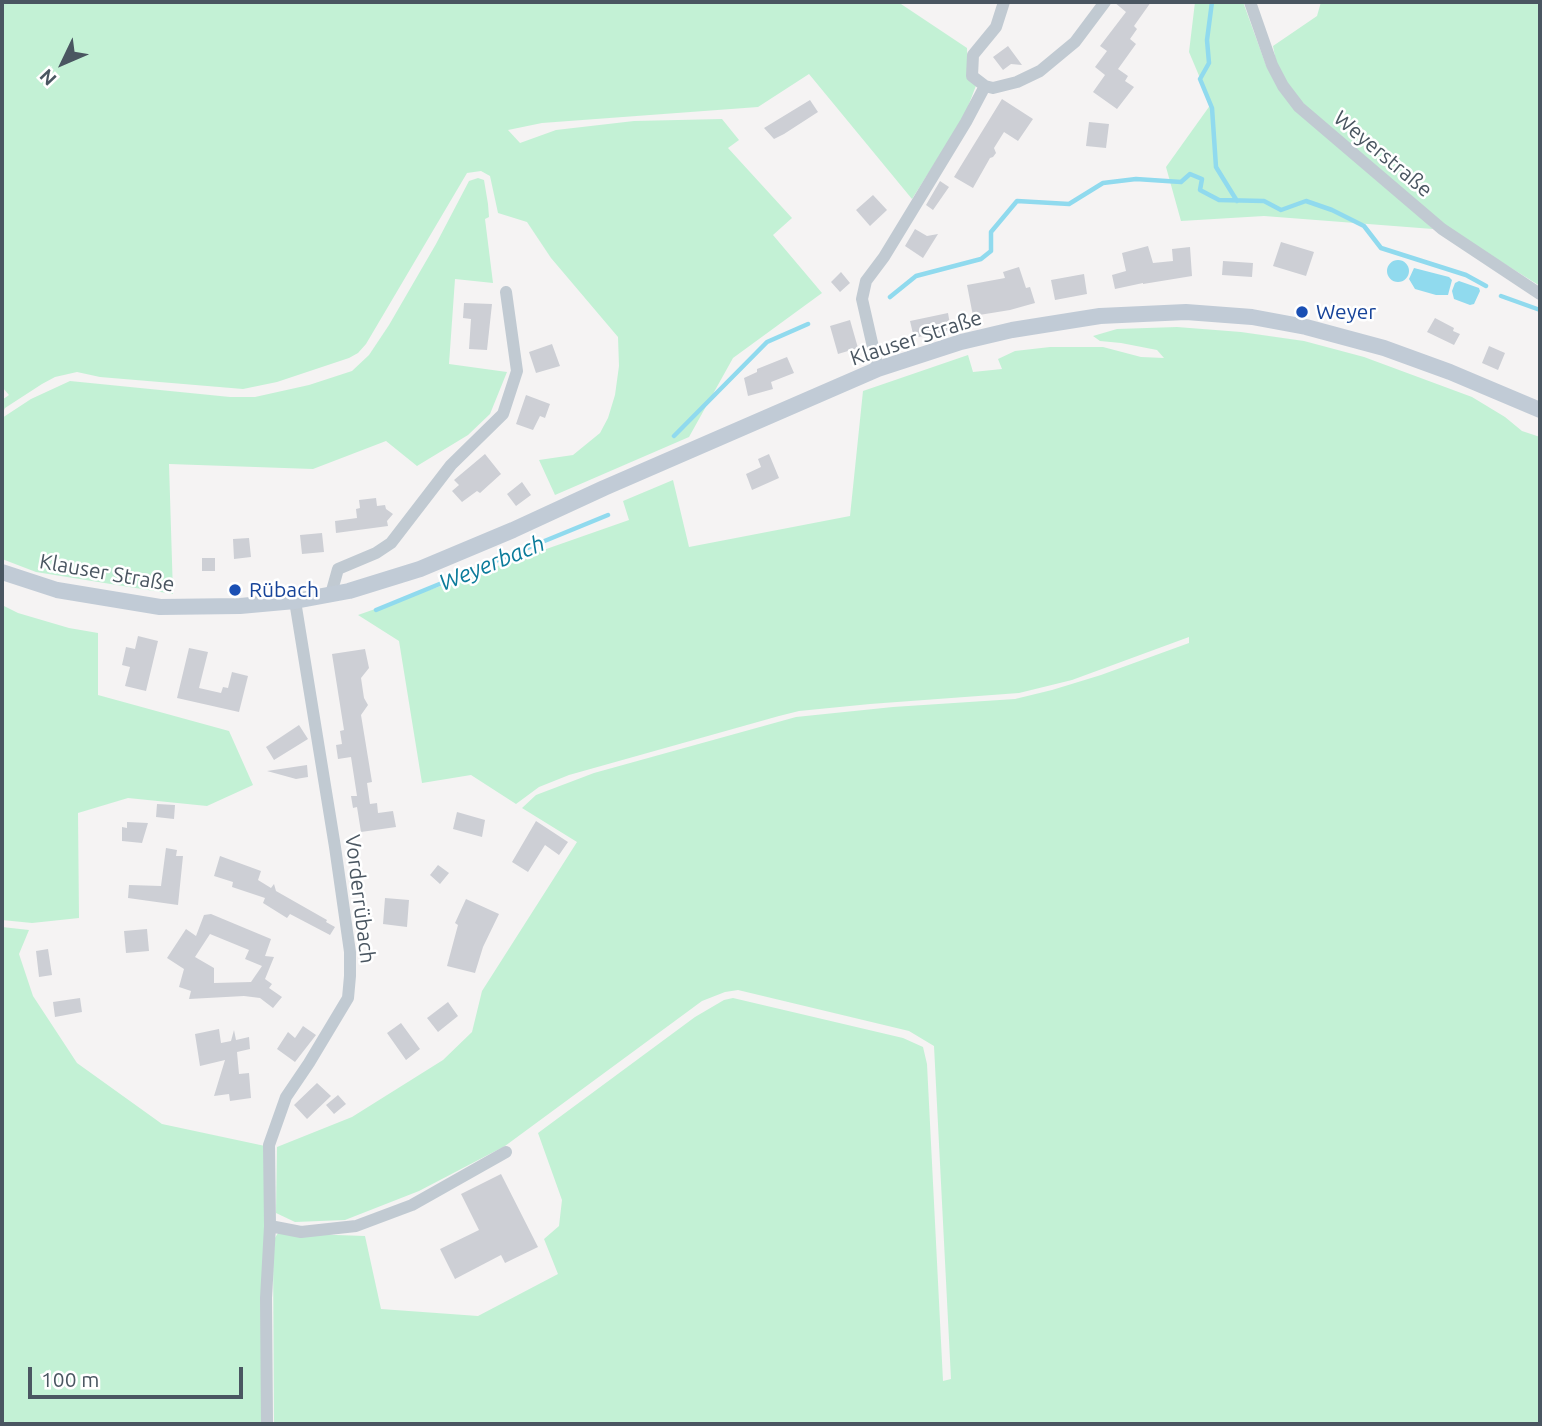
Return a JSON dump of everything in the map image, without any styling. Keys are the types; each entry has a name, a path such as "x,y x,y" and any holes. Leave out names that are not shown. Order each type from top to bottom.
{"main road":[{"name":"Klauser Straße","path":"2,572 57,590 160,607 199,608 295,601 349,591 420,569 878,369 961,342 1012,330 1100,316 1186,312 1252,317 1319,330 1417,360 1540,410"}],"street":[{"path":"1004,2 996,27 973,55 972,76 985,86 993,88 1017,82 1040,71 1075,42 1105,2"},
{"name":"Weyerstraße","path":"1250,2 1272,65 1283,86 1299,107 1442,229 1540,294"},
{"path":"878,369 862,299 866,281 884,257 985,86"},
{"path":"331,594 338,569 376,553 391,543 452,465 503,414 517,370 506,292"},
{"name":"Vorderrübach","path":"267,1424 269,1145 286,1097 348,998 350,976 350,952 335,847 295,601"},
{"path":"270,1226 301,1232 356,1226 412,1205 506,1152"}],"green space":[{"path":"2,2 898,2 967,48 968,77 977,83 964,117 912,199 809,74 758,107 542,123 508,130 520,143 556,130 634,121 722,119 739,140 728,148 792,218 773,235 822,293 733,358 689,437 555,495 539,460 573,455 600,433 615,395 619,366 618,337 551,258 527,222 498,213 490,176 481,171 467,173 366,344 349,358 277,382 243,389 100,377 77,372 55,377 42,384 5,408 2,415 2,400 9,395 2,387"},
{"path":"1195,2 1243,2 1267,68 1433,229 1264,216 1181,221 1166,167 1211,104 1189,52"},
{"path":"1321,2 1540,2 1540,286 1447,228 1366,162 1355,147 1336,135 1295,96 1277,67 1273,46 1317,16"},
{"path":"478,178 484,180 488,204 489,217 485,219 493,283 455,279 449,364 507,372 490,414 468,435 417,466 386,441 313,469 169,464 173,594 36,572 2,559 2,418 31,399 70,381 230,397 255,397 309,385 352,371 369,355 389,325 469,181"},
{"path":"1177,327 1304,341 1364,357 1472,397 1522,431 1540,437 1540,1424 274,1424 273,1241 278,1233 365,1236 381,1309 478,1316 558,1274 544,1239 559,1226 562,1200 538,1133 695,1017 724,1000 733,998 903,1038 923,1047 927,1064 943,1381 951,1379 934,1046 909,1031 738,990 725,992 702,1001 505,1146 419,1191 345,1220 295,1222 276,1213 277,1147 352,1117 443,1060 472,1032 482,991 577,842 522,808 536,795 594,773 796,717 1015,699 1101,675 1189,643 1189,637 1072,680 1019,693 799,711 569,775 539,787 516,804 471,775 422,783 399,641 358,615 629,520 623,501 673,480 689,547 850,516 863,391 968,355 973,372 1002,369 998,359 1015,351 1050,347 1103,347 1141,357 1164,358 1157,350 1100,341 1093,336 1117,329"},
{"path":"2,605 18,613 69,628 98,633 98,695 229,731 253,785 207,806 128,798 78,813 79,918 32,923 2,920"},
{"path":"2,927 29,930 19,954 33,996 77,1063 162,1124 265,1146 266,1424 2,1424"}],"water":[{"path":"1398,260 1408,267 1409,271 1402,281 1398,282 1388,275 1387,271 1394,261"},
{"path":"1414,268 1449,277 1452,280 1448,295 1436,295 1415,289 1409,279"},
{"path":"1459,281 1479,288 1474,304 1454,299 1452,291 1455,283"}],"building":[{"path":"1114,2 1151,2 1134,26 1137,29 1130,39 1136,44 1118,69 1128,76 1125,81 1134,87 1117,109 1093,92 1105,75 1095,67 1107,51 1100,46 1126,12"},
{"path":"1008,46 1022,65 1011,64 1003,70 993,57"},
{"path":"1002,99 1033,119 1018,141 1004,132 994,148 996,153 990,158 973,188 954,177"},
{"path":"810,100 818,112 784,134 774,139 764,128"},
{"path":"1089,122 1109,124 1106,148 1086,146"},
{"path":"940,181 949,187 933,210 926,205"},
{"path":"873,195 887,210 870,226 856,210"},
{"path":"915,229 927,236 938,234 923,258 905,246"},
{"path":"1281,242 1314,252 1306,276 1273,266"},
{"path":"1148,246 1153,263 1173,261 1172,249 1190,247 1192,276 1115,289 1112,275 1126,271 1122,253"},
{"path":"1223,261 1253,263 1252,277 1222,275"},
{"path":"1019,267 1026,288 1030,287 1035,303 973,316 967,285 1005,278 1003,272"},
{"path":"841,272 850,283 840,292 831,282"},
{"path":"1084,274 1087,294 1055,300 1051,280"},
{"path":"464,303 492,304 487,350 469,349 471,319 463,318"},
{"path":"948,313 951,330 914,338 910,321"},
{"path":"1435,318 1460,334 1454,345 1427,332"},
{"path":"850,320 858,348 838,354 830,326"},
{"path":"552,344 560,366 536,373 529,352"},
{"path":"1489,346 1505,353 1498,370 1482,363"},
{"path":"787,357 794,373 771,382 773,389 748,396 744,378 757,372 757,369"},
{"path":"526,395 550,404 545,418 540,416 533,430 516,424"},
{"path":"485,454 501,474 480,493 477,491 462,502 452,491 459,485 454,480"},
{"path":"769,454 779,478 752,490 746,474 761,467 758,459"},
{"path":"522,482 531,495 516,506 507,494"},
{"path":"376,498 377,506 385,505 393,514 387,521 388,526 336,533 335,521 357,518 359,500"},
{"path":"322,533 324,552 302,554 300,535"},
{"path":"249,538 251,557 234,559 233,539"},
{"path":"202,558 215,558 215,571 202,571"},
{"path":"138,636 158,641 146,691 125,686 130,667 122,665 126,647 135,649"},
{"path":"189,648 208,652 199,688 221,693 223,687 228,688 232,672 248,676 239,712 177,698"},
{"path":"365,649 369,668 361,678 364,698 368,705 361,715 372,782 367,783 370,804 377,803 378,813 393,811 396,827 361,832 357,807 353,808 351,796 357,796 351,757 338,759 336,745 342,744 340,731 344,730 332,654"},
{"path":"299,725 308,739 274,760 266,747"},
{"path":"307,765 308,777 296,779 267,771"},
{"path":"157,804 175,805 174,819 156,817"},
{"path":"457,812 485,820 482,837 453,829"},
{"path":"536,821 568,842 559,855 545,845 528,872 512,862"},
{"path":"127,822 148,823 142,843 122,841 122,827 127,828"},
{"path":"166,848 177,850 176,856 183,856 178,905 128,898 129,885 161,886"},
{"path":"220,856 261,871 258,880 271,888 274,884 276,891 335,927 330,935 290,914 287,918 263,903 265,898 232,887 233,882 214,876"},
{"path":"438,865 449,873 440,884 430,875"},
{"path":"385,898 409,900 407,927 383,924"},
{"path":"466,899 499,914 483,947 475,973 447,966 458,925 455,923"},
{"path":"211,914 271,939 265,956 274,957 265,979 272,984 269,988 282,997 273,1008 260,998 244,996 189,999 191,991 179,987 184,969 167,958 186,929 196,936 204,915","holes":["210,934 249,950 245,959 262,966 251,982 214,983 214,968 195,957"]},
{"path":"147,929 149,951 126,953 124,931"},
{"path":"48,949 52,975 39,977 36,951"},
{"path":"80,998 82,1012 55,1017 53,1002"},
{"path":"448,1002 458,1016 438,1032 427,1018"},
{"path":"401,1023 420,1049 406,1060 387,1033"},
{"path":"303,1026 316,1035 295,1062 277,1049 288,1032 295,1038"},
{"path":"219,1029 221,1043 231,1041 234,1030 236,1040 249,1037 250,1049 237,1052 239,1074 249,1073 251,1098 230,1101 229,1094 214,1096 225,1060 200,1066 195,1034"},
{"path":"317,1083 331,1096 307,1119 294,1105"},
{"path":"338,1095 346,1104 334,1114 326,1105"},
{"path":"501,1174 538,1247 505,1263 501,1255 455,1279 440,1249 479,1230 461,1194"}],"waterway":[{"path":"1212,2 1207,40 1209,63 1200,79 1212,108 1216,167 1237,201"},
{"name":"Weyerbach","path":"890,297 916,276 981,259 991,251 991,232 1017,201 1069,204 1103,183 1136,179 1181,182 1190,174 1202,179 1200,190 1219,200 1264,201 1281,210 1306,201 1332,210 1364,226 1381,248 1466,275 1486,286"},
{"name":"Weyerbach","path":"1501,296 1540,310"},
{"name":"Weyerbach","path":"674,436 767,342 808,324"},
{"name":"Weyerbach","path":"376,610 608,515"}],"place":[{"name":"Weyer","path":"1302,312"},
{"name":"Rübach","path":"235,590"}]}
